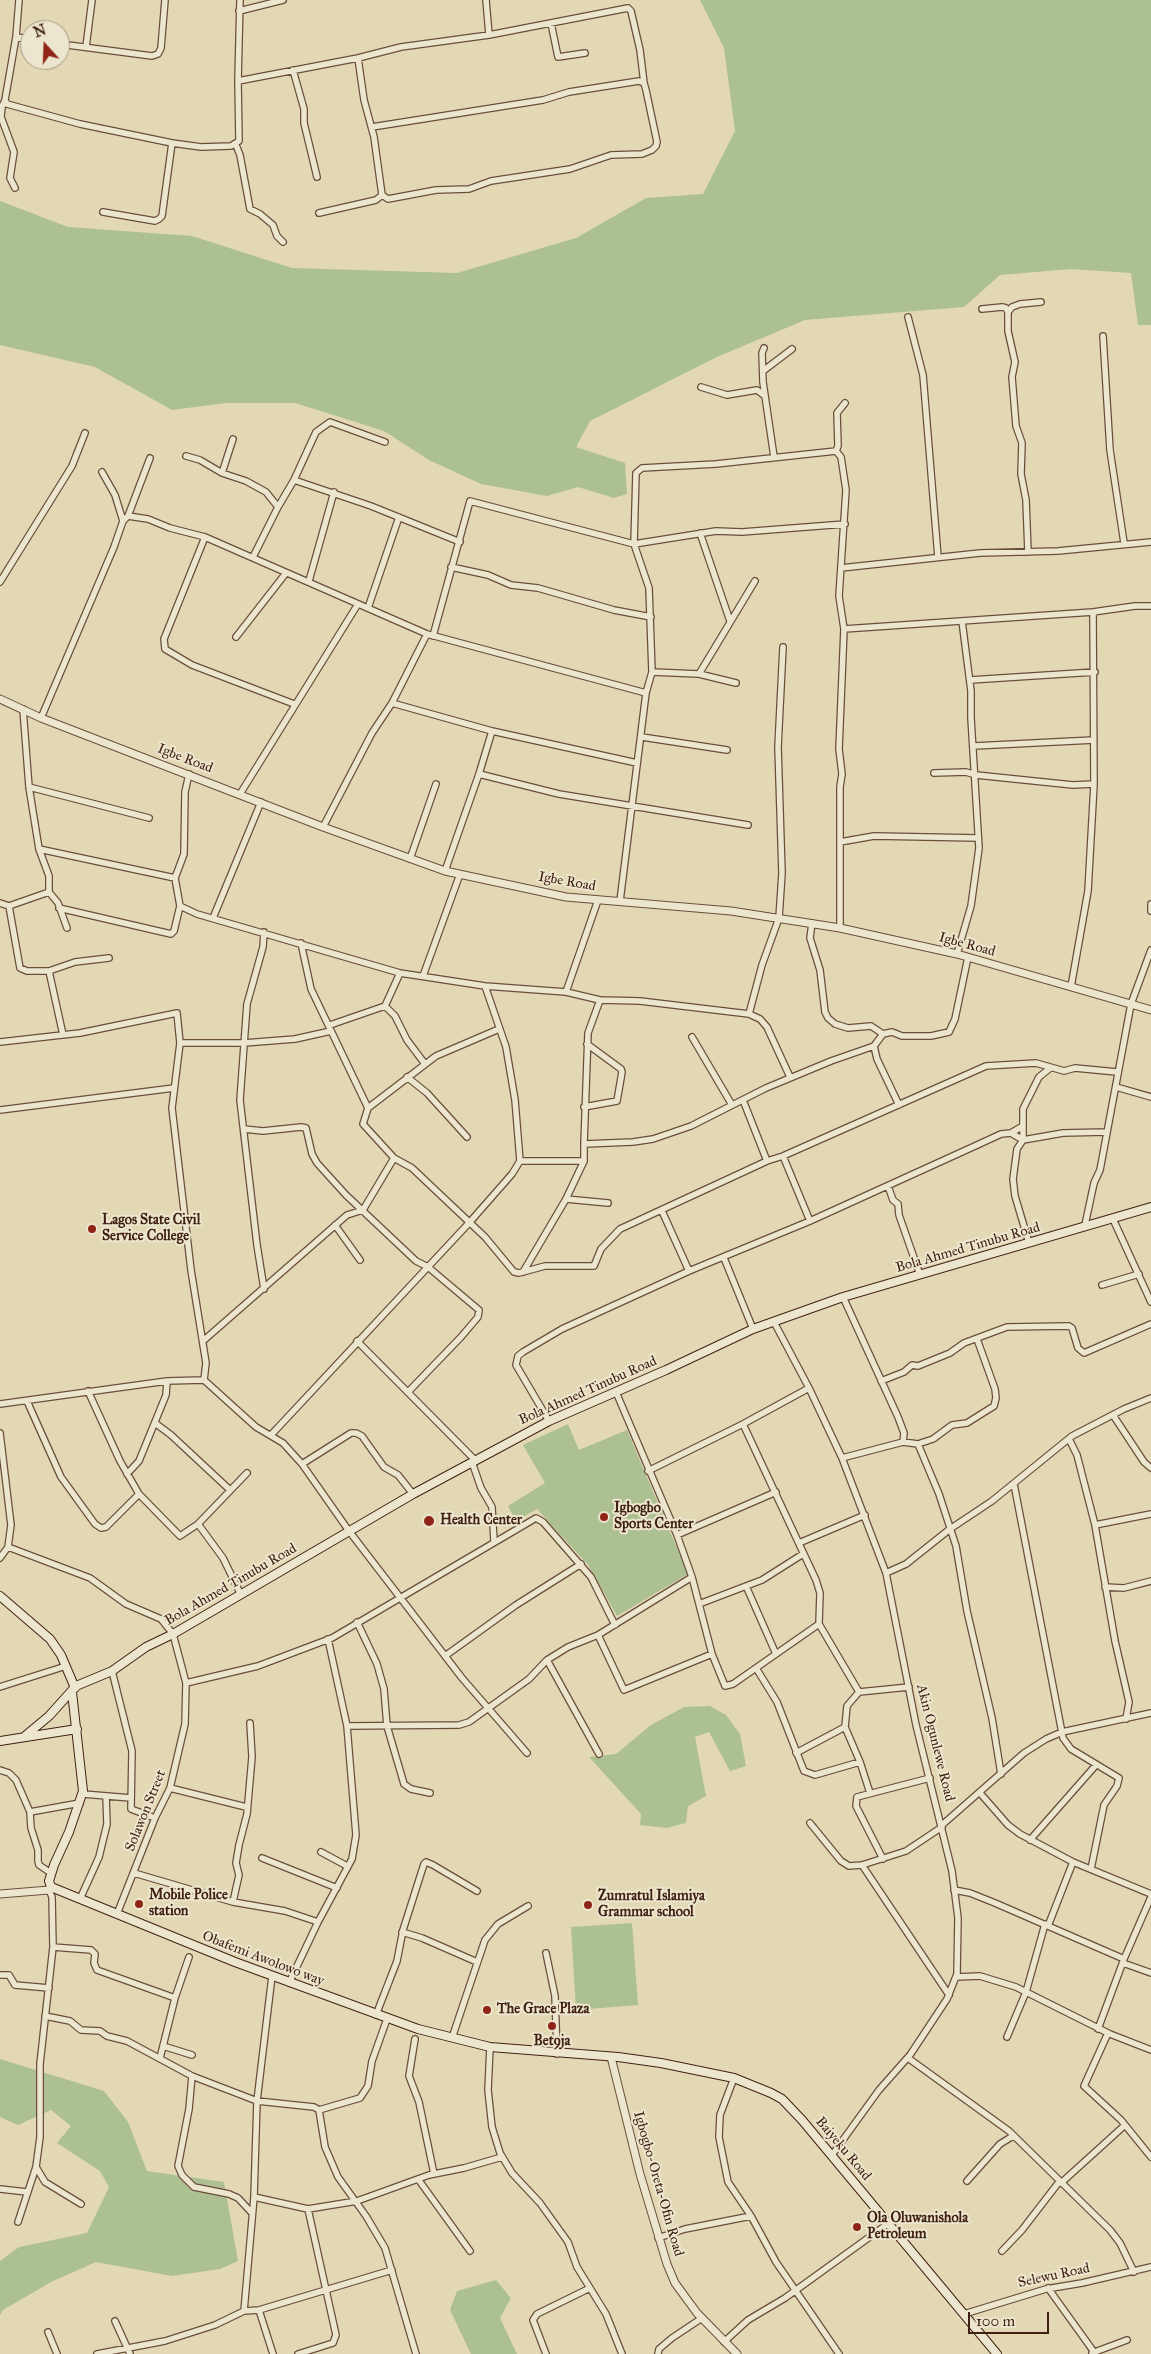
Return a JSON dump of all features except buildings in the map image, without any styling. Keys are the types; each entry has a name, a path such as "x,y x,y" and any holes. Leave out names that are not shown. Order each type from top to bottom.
{"main road":[{"name":"Bola Ahmed Tinubu Road","path":"73,1690 112,1671 146,1647 173,1634 413,1494 548,1420 616,1392 754,1329 842,1297 1151,1207"},
{"path":"0,1596 50,1639 67,1669 73,1690 83,1777 83,1794 51,1873 51,1889"},
{"path":"25,1736 44,1722 73,1690"},
{"path":"0,1741 77,1730"},
{"name":"Obafemi Awolowo way","path":"51,1889 289,1983 387,2019 490,2047 557,2054 611,2056"},
{"name":"Baiyeku Road","path":"611,2056 660,2063 734,2078 771,2092 782,2099 832,2155 996,2354"}],"street":[{"path":"15,188 10,178 14,152 1,117 1,106 5,100 16,37 19,0"},
{"path":"86,48 92,0"},
{"path":"70,46 152,56 158,54 161,48 165,0"},
{"path":"236,145 239,141 240,0"},
{"path":"239,10 283,0"},
{"path":"486,0 489,35"},
{"path":"238,81 358,58 401,47 489,35 628,8 631,11 639,43 644,68 644,83 657,142 656,146 642,154 611,156 570,168 491,181 468,189 436,190 388,199 382,195 372,127 364,100 358,58"},
{"path":"551,23 558,57 585,53"},
{"path":"16,37 20,38"},
{"path":"293,70 304,109 304,123 317,178"},
{"path":"372,127 543,100 569,92 629,82 644,83"},
{"path":"5,100 7,104 80,124 172,142 201,147 236,145"},
{"path":"103,212 155,221 162,216 172,142"},
{"path":"236,145 240,155 250,209 260,214 273,225 277,236 283,242"},
{"path":"319,213 376,200 382,195"},
{"path":"1008,312 1012,307 1020,304 1041,302"},
{"path":"982,309 1002,307 1006,308 1008,312 1008,332 1015,362 1012,377 1016,426 1022,443 1021,474 1026,500 1028,552"},
{"path":"908,317 923,375 938,557"},
{"path":"1103,336 1110,450 1124,543"},
{"path":"764,348 762,353 765,396 774,457"},
{"path":"763,371 792,349"},
{"path":"701,387 727,395 757,390 765,396"},
{"path":"836,451 838,446 837,412 845,403"},
{"path":"254,558 278,507 294,480 313,436 330,422 385,442"},
{"path":"0,582 72,466 85,433"},
{"path":"222,473 233,439"},
{"path":"620,901 637,763 642,738 646,694 652,672 649,588 634,544 635,475 640,469 716,464 836,451"},
{"path":"836,451 841,457 846,490 839,596 844,629 839,749 842,774 840,787 840,928"},
{"path":"186,456 200,460 222,473 246,481 266,492 278,507"},
{"path":"41,718 114,547 122,522 128,516 150,458"},
{"path":"102,472 115,495 122,522"},
{"path":"294,480 334,492 460,542"},
{"path":"309,581 334,492"},
{"path":"323,827 372,733 392,703 430,635 460,542 470,501 634,544 720,530 742,532 844,524"},
{"path":"128,516 148,519 170,528 205,537 430,635 646,694"},
{"path":"368,608 398,517"},
{"path":"700,533 730,621"},
{"path":"205,537 164,639 165,648 192,665 294,704"},
{"path":"841,568 938,557 1058,551 1124,543 1151,542"},
{"path":"451,567 488,575 511,585 538,588 614,610 651,617"},
{"path":"236,637 286,573"},
{"path":"699,674 755,581"},
{"path":"240,794 294,704 358,604"},
{"path":"844,629 1093,612 1134,606 1151,606"},
{"path":"1071,987 1088,891 1094,784 1093,612"},
{"path":"957,954 971,906 978,858 976,775 970,718 970,680 962,621"},
{"path":"749,1014 762,965 779,918 782,873 778,747 783,647"},
{"path":"652,672 699,674 736,683"},
{"path":"970,680 1094,672"},
{"name":"Igbe Road","path":"0,699 41,718 323,827 445,871 566,897 731,911 840,928 957,954 1151,1010"},
{"path":"392,703 492,731 637,763"},
{"path":"23,709 29,787 39,848 49,876 49,892 56,899 67,928"},
{"path":"445,871 492,731"},
{"path":"642,738 727,750"},
{"path":"974,746 1094,740"},
{"path":"934,773 966,772 976,775 1073,785 1094,784"},
{"path":"59,908 171,934 174,931 180,906 175,878 184,854 185,792 189,774"},
{"path":"479,774 559,794 748,826"},
{"path":"410,859 436,784"},
{"path":"29,787 149,818"},
{"path":"213,918 261,802"},
{"path":"840,842 874,836 978,838"},
{"path":"39,848 175,878"},
{"path":"423,976 460,874"},
{"path":"0,903 9,906 49,892"},
{"path":"566,992 598,900"},
{"path":"1151,904 1151,911"},
{"path":"9,906 20,968 27,972 49,971 75,962 109,958"},
{"path":"180,906 197,914 400,973 485,986 566,992 600,1000 640,1001 749,1014 760,1019 767,1027 790,1078"},
{"path":"812,923 810,938 820,970 828,1018 835,1024 848,1028 871,1026 883,1034"},
{"path":"264,932 263,947 247,1004 240,1100 264,1289"},
{"path":"301,943 311,989 368,1108"},
{"path":"1085,1225 1094,1183 1100,1170 1105,1132 1116,1087 1117,1072 1131,1004 1151,950"},
{"path":"584,1144 653,1139 691,1126 732,1104 790,1078 830,1061 874,1046 883,1034 892,1032 902,1036 938,1035 952,1030 968,957"},
{"path":"49,971 63,1036"},
{"path":"180,1043 244,1043 295,1039 331,1028 385,1006 400,973"},
{"path":"271,1435 469,1223 512,1174 520,1161 515,1100 506,1048 485,986"},
{"path":"523,1272 566,1199 584,1161 584,1106 588,1033 600,1000"},
{"path":"385,1006 396,1016 407,1040 424,1064"},
{"path":"0,1042 63,1036 144,1020 173,1012 177,1013 180,1043 172,1108 191,1270 206,1363 204,1380"},
{"path":"500,1029 436,1056 368,1108 363,1120 365,1128 394,1158 412,1168 485,1237 514,1272 523,1272 545,1266 594,1266 601,1249 620,1229 767,1161 783,1156 986,1066 1036,1063 1049,1069 1064,1071 1075,1068 1117,1072"},
{"path":"692,1037 732,1104"},
{"path":"584,1106 617,1101 622,1072 622,1069 587,1044"},
{"path":"874,1046 877,1059 899,1105"},
{"path":"1029,1243 1015,1196 1013,1179 1017,1149 1023,1140 1024,1105 1039,1077 1049,1069"},
{"path":"407,1078 427,1093 467,1137"},
{"path":"1116,1087 1151,1097"},
{"path":"0,1110 174,1088"},
{"path":"743,1100 767,1161"},
{"path":"548,1420 518,1370 516,1365 518,1356 562,1329 689,1271 810,1221 1001,1134 1011,1133 1023,1126"},
{"path":"244,1129 263,1131 304,1127 312,1154 322,1170 331,1176 346,1195 416,1261 428,1267 477,1308 479,1313 461,1338 409,1391"},
{"path":"1011,1133 1023,1140 1064,1133 1105,1132"},
{"path":"783,1156 810,1221"},
{"path":"203,1341 348,1214 363,1210 394,1158"},
{"path":"520,1161 584,1161"},
{"path":"888,1186 893,1200 898,1204 899,1216 920,1275"},
{"path":"566,1199 608,1203"},
{"path":"662,1211 689,1271"},
{"path":"1113,1219 1151,1302"},
{"path":"335,1225 360,1260"},
{"path":"724,1258 754,1329"},
{"path":"1102,1285 1139,1274"},
{"path":"842,1297 903,1429 903,1442"},
{"name":"Akin Ogunlewe Road","path":"774,1322 809,1388 842,1458 886,1573 908,1687 942,1826 958,1918 956,1976 949,1995 908,2058 880,2090 832,2155"},
{"path":"881,1381 904,1372 912,1366 918,1366 950,1353 959,1345 1007,1327 1069,1326 1072,1328 1078,1348 1084,1352 1151,1324"},
{"path":"842,1458 903,1442 918,1444 933,1439 952,1425 967,1423 996,1402 995,1389 977,1339"},
{"path":"357,1341 409,1391 474,1461 481,1488 492,1507 494,1541"},
{"path":"0,1404 167,1381 204,1380 256,1426 283,1443 302,1464 349,1531 445,1656 526,1753"},
{"path":"127,1474 139,1461 166,1395 167,1381"},
{"path":"648,1471 743,1424 809,1388"},
{"path":"88,1391 127,1474 139,1494 180,1536 198,1524 247,1473"},
{"path":"616,1392 648,1471 677,1535 692,1577 712,1654 725,1686 733,1684 819,1624"},
{"path":"886,1573 906,1564 950,1529 1014,1484 1069,1439 1113,1415 1151,1398"},
{"path":"26,1400 61,1477 95,1524 101,1528 106,1527 139,1494"},
{"path":"1113,1415 1144,1462 1151,1468"},
{"path":"155,1423 171,1435 230,1490"},
{"path":"743,1424 816,1580 820,1593 819,1624 859,1692"},
{"path":"0,1433 11,1525 8,1547 0,1558"},
{"path":"302,1464 351,1433 356,1433 362,1436 382,1465 398,1475 413,1494"},
{"path":"1069,1439 1078,1455 1094,1525 1129,1702 1126,1719"},
{"path":"918,1444 939,1494 956,1546 967,1611 992,1718 1001,1774"},
{"path":"1014,1484 1065,1742 1071,1749 1118,1778 1119,1781 1104,1805 1091,1869"},
{"path":"677,1535 776,1492"},
{"path":"799,1544 865,1514"},
{"path":"1094,1525 1151,1514"},
{"path":"186,1683 258,1666 328,1639 402,1598 494,1541 539,1518 592,1578 616,1625"},
{"path":"198,1524 223,1558 241,1595"},
{"path":"8,1547 90,1578 126,1604 161,1619 173,1634"},
{"path":"699,1604 762,1580 803,1554"},
{"path":"445,1656 516,1605 581,1564"},
{"path":"347,1726 463,1724 489,1709 529,1679 547,1660 568,1647 598,1635 616,1625 692,1577"},
{"path":"1107,1590 1133,1587 1151,1581"},
{"path":"746,1586 776,1654"},
{"path":"357,1622 377,1664 384,1689 387,1726 404,1784 408,1788 430,1793"},
{"name":"Solawon Street","path":"117,1914 155,1818 170,1788 186,1724 186,1683 173,1634"},
{"path":"598,1635 624,1690 712,1654"},
{"path":"289,1983 318,1922 352,1859 356,1835 347,1726 328,1639"},
{"path":"547,1660 599,1754"},
{"path":"756,1668 777,1702 804,1771 815,1775 860,1762"},
{"path":"0,1687 67,1669"},
{"path":"112,1671 130,1743 133,1812 155,1818"},
{"path":"870,1793 860,1762 844,1727 847,1706 859,1692 908,1687"},
{"path":"810,1823 844,1864 862,1865 883,1859 906,1851 942,1826 1024,1753 1062,1732 1151,1713"},
{"path":"233,1902 239,1876 236,1863 246,1820 252,1757 250,1723"},
{"path":"796,1753 844,1727"},
{"path":"1030,1840 1096,1765"},
{"path":"0,1770 9,1773 16,1780 30,1812 31,1828 38,1850 39,1865 51,1873"},
{"path":"883,1859 856,1806 857,1796 930,1778"},
{"path":"170,1788 246,1807"},
{"path":"980,1793 1008,1825 1030,1840 1073,1862 1151,1897 1098,2028"},
{"path":"83,1794 131,1798"},
{"path":"80,1899 98,1857 107,1824 106,1796"},
{"path":"30,1812 80,1803"},
{"path":"321,1852 348,1866"},
{"path":"262,1858 337,1888"},
{"path":"376,2015 397,1961 402,1932 425,1862 477,1891"},
{"path":"1007,2037 1026,1992 1046,1925 1073,1862"},
{"path":"862,1865 949,1995"},
{"path":"134,1873 233,1902 285,1911 318,1922"},
{"path":"0,1894 51,1889 52,1897 53,1947 40,2064 40,2137 36,2167 18,2222"},
{"path":"954,1890 970,1892 1151,1973"},
{"path":"452,2038 485,1940 498,1924 528,1906"},
{"path":"402,1932 422,1938 478,1962"},
{"path":"53,1947 92,1950 95,1954 94,1963 97,1970 175,1998"},
{"path":"546,1953 555,1996 557,2054"},
{"path":"160,2058 175,1998 189,1957"},
{"path":"0,1975 8,1975 14,1985 49,1988"},
{"path":"244,2310 251,2212 254,2197 257,2101 272,1976"},
{"path":"956,1976 980,1976 1026,1992 1108,2033 1151,2050"},
{"path":"46,2016 70,2022 81,2030 100,2032 160,2058 192,2076 257,2101 314,2107 319,2110 360,2098 368,2086 372,2061 387,2019"},
{"path":"1108,2033 1084,2086 1125,2125 1151,2157"},
{"path":"415,2039 409,2076 419,2102 434,2174"},
{"path":"163,2046 192,2055"},
{"path":"490,2047 489,2100 492,2127 502,2157 512,2173 540,2203 568,2242 577,2267 606,2314 622,2354"},
{"name":"Igbogbo-Oreta-Ofin Road","path":"611,2056 658,2238 675,2283 702,2318 737,2354"},
{"path":"908,2058 1013,2136 1110,2230 1120,2244 1134,2272"},
{"path":"192,2076 189,2109 178,2166 182,2175 194,2187 229,2194 238,2198 251,2212"},
{"path":"734,2078 720,2115 719,2137 728,2182 752,2216 776,2262 839,2354"},
{"path":"319,2110 325,2147 338,2177 357,2201 385,2248 416,2354"},
{"path":"1002,2251 1022,2230 1060,2182 1125,2125"},
{"path":"967,2181 1000,2144 1013,2136"},
{"path":"254,2197 308,2209 357,2201 434,2174 502,2157"},
{"path":"36,2167 41,2179 81,2204"},
{"path":"418,2179 470,2251"},
{"path":"0,2189 27,2192"},
{"path":"298,2354 333,2343 336,2340 336,2330 325,2290 308,2209"},
{"path":"658,2238 685,2229 752,2216"},
{"path":"724,2342 748,2320 769,2309 889,2223"},
{"name":"Selewu Road","path":"964,2314 1048,2288 1134,2272 1151,2267"},
{"path":"97,2354 129,2351 165,2341 215,2325 244,2310 258,2310 392,2270"},
{"path":"546,2354 533,2320 537,2314 590,2288"},
{"path":"1048,2288 1092,2353 1127,2340"},
{"path":"258,2310 273,2354"},
{"path":"658,2354 659,2349 672,2338 702,2318"},
{"path":"115,2321 129,2351"},
{"path":"48,2332 57,2354"}],"green space":[{"path":"700,0 1151,0 1151,325 1138,325 1131,273 1071,269 1000,275 964,307 805,320 717,357 590,421 576,447 625,463 627,494 614,498 578,487 547,496 481,484 429,460 384,431 295,403 226,403 172,410 95,367 0,345 0,201 68,227 192,236 292,268 457,273 576,238 646,198 703,194 735,131 724,48"},
{"name":"Igbogbo Sports Center","path":"568,1424 579,1450 627,1430 688,1574 617,1616 588,1565 537,1509 516,1521 508,1506 545,1483 523,1445"},
{"path":"710,1706 726,1715 740,1734 746,1766 730,1771 709,1732 695,1737 706,1796 688,1806 686,1823 667,1828 640,1825 641,1814 589,1757 616,1754 651,1725 684,1707"},
{"path":"632,1923 638,2005 576,2010 571,1927"},
{"path":"0,2059 104,2091 128,2122 147,2171 224,2182 238,2261 220,2269 172,2276 96,2262 53,2281 3,2310 0,2315 0,2261 19,2247 87,2233 109,2187 100,2171 57,2143 71,2126 51,2110 18,2125 0,2117"},
{"path":"496,2280 511,2298 500,2318 517,2354 471,2354 450,2310 457,2291"}],"place":[{"name":"Lagos State Civil Service College","path":"92,1229"},
{"name":"Igbogbo Sports Center","path":"604,1517"},
{"name":"Health Center","path":"429,1521"},
{"name":"Mobile Police station","path":"139,1904"},
{"name":"Zumratul Islamiya Grammar school","path":"588,1905"},
{"name":"The Grace Plaza","path":"487,2010"},
{"name":"Bet9ja","path":"552,2026"},
{"name":"Ola Oluwanishola Petroleum","path":"857,2227"}]}
